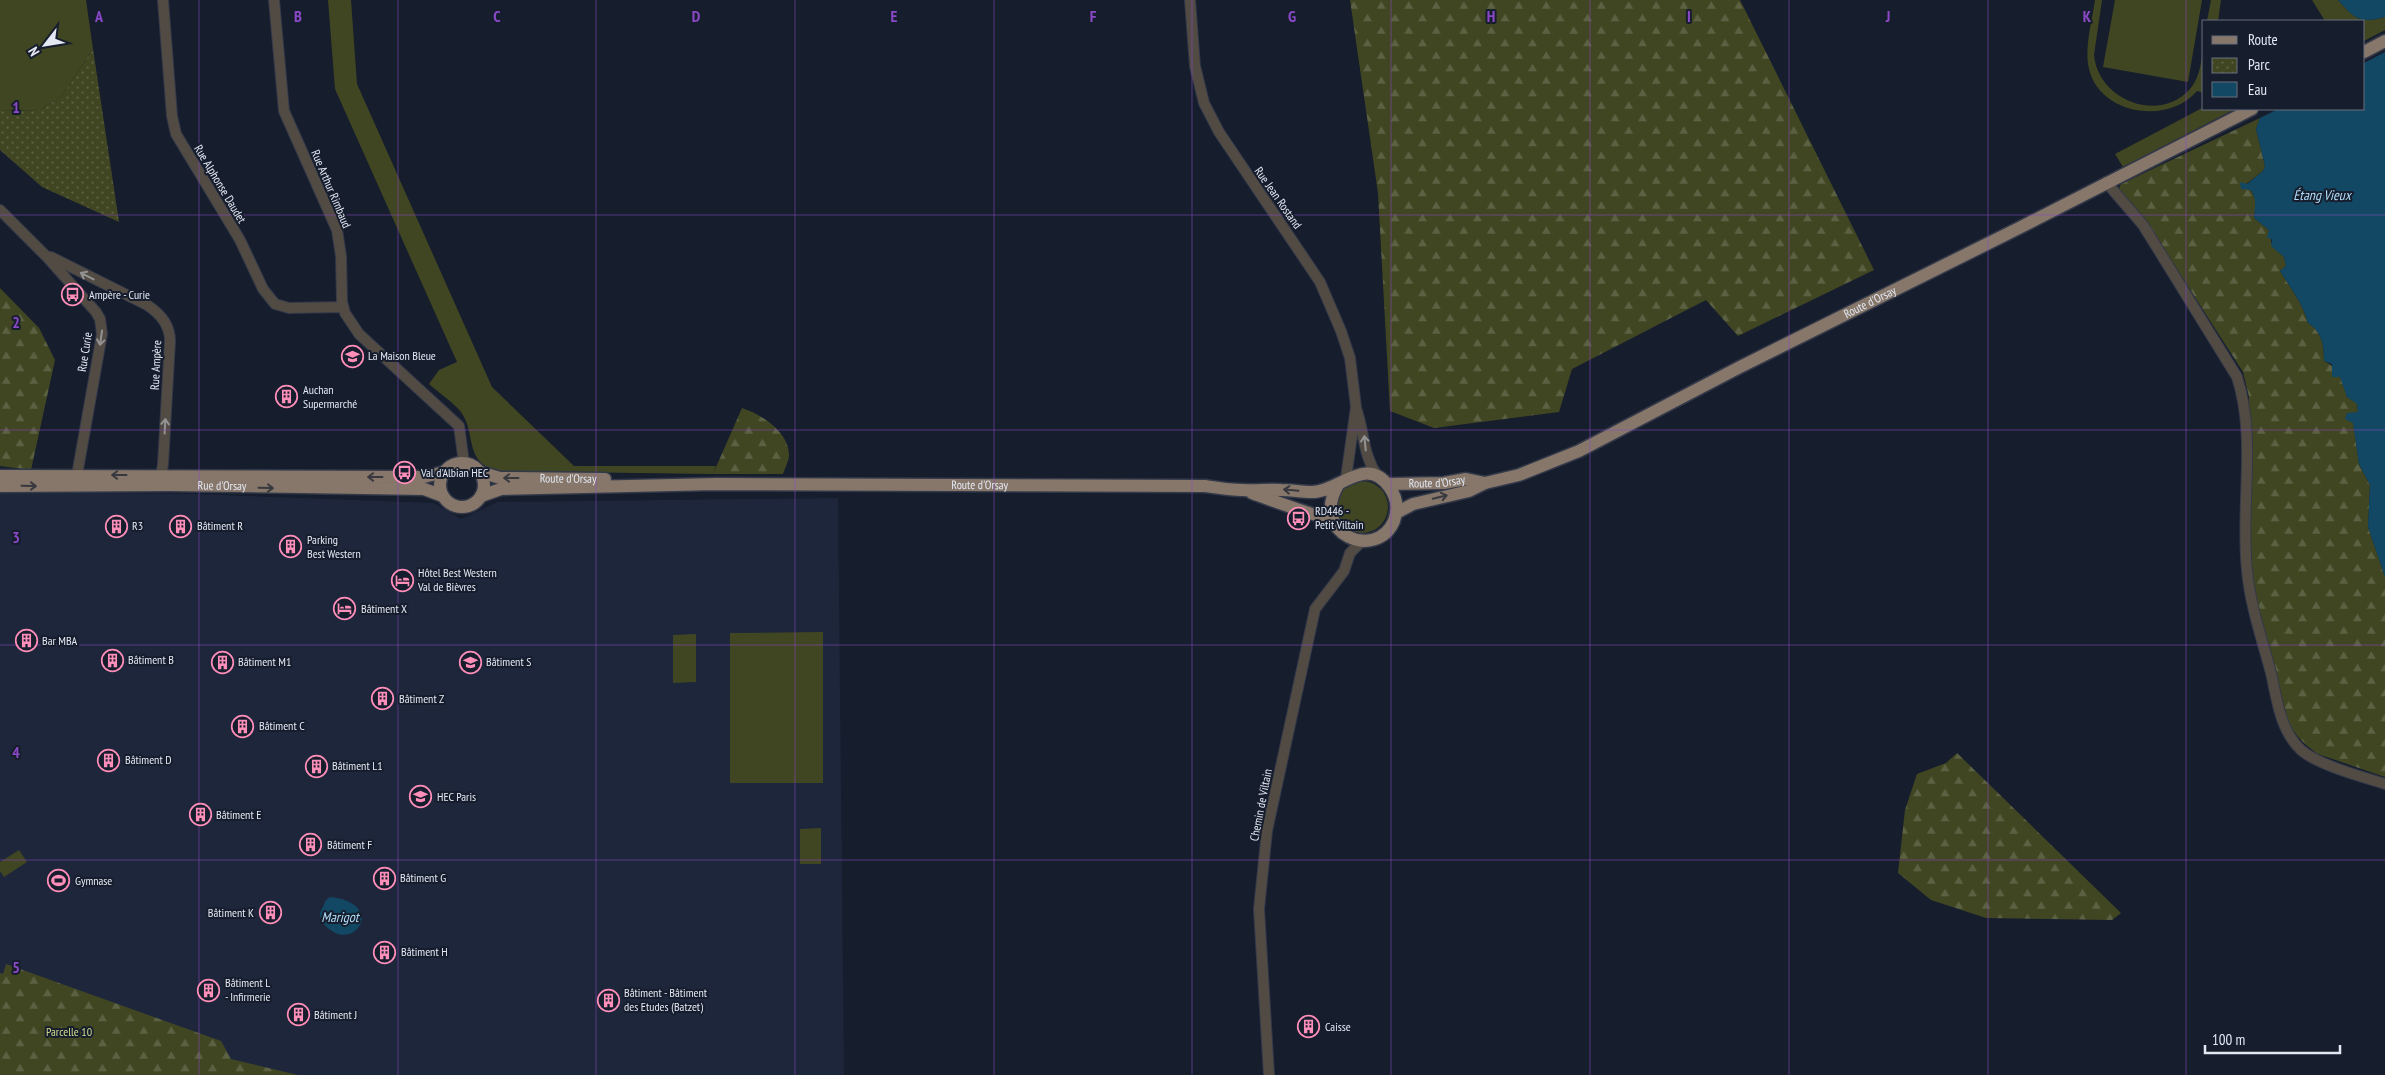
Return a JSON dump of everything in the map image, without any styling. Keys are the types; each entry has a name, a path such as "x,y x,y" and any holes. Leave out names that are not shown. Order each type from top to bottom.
{"main road":[{"path":"2365,51 2385,41"},
{"name":"Route d'Orsay","path":"1396,513 1414,504 1469,491 1485,484 1519,475 1579,451 1738,368 2041,217 2106,182 2250,110"},
{"path":"464,463 470,464 480,472 484,484 481,496 471,505 459,506 448,501 443,496 440,484 444,472 449,467 464,463"},
{"name":"Rue d'Orsay","path":"0,486 87,487 160,480 424,477 444,472"},
{"name":"Route d'Orsay","path":"480,472 500,478 638,480 718,484"},
{"path":"1357,474 1368,474 1383,481 1395,498 1396,513 1388,530 1372,540 1362,541 1346,536 1337,528 1332,518 1330,507 1332,495 1342,482 1357,474"},
{"name":"Rue d'Orsay","path":"0,476 77,475 160,480 424,489 443,496"},
{"name":"Route d'Orsay","path":"1383,481 1444,483 1466,479 1485,484"},
{"name":"Route d'Orsay","path":"481,496 501,489 718,484 1205,486 1243,490 1314,492 1342,482"},
{"name":"Route d'Orsay","path":"1243,490 1311,512 1325,519 1332,518"}],"street":[{"name":"Rue Alphonse Daudet","path":"163,0 172,116 176,134 240,240 263,289 276,304 289,308 343,307"},
{"name":"Rue Arthur Rimbaud","path":"274,0 284,111 337,230 341,256 343,307 359,334 459,426 464,463"},
{"name":"Rue Jean Rostand","path":"1190,0 1195,66 1204,103 1218,132 1323,288 1350,358 1356,407 1363,426 1366,454 1383,481"},
{"path":"2106,182 2143,225 2237,377 2244,400 2246,422 2244,518 2247,570 2255,617 2280,716 2288,733 2308,755 2385,784"},
{"name":"Rue Curie","path":"0,210 47,257 96,312 102,326 77,475"},
{"name":"Rue Ampère","path":"47,257 53,257 156,311 167,324 170,341 160,480"},
{"name":"Rue Jean Rostand","path":"1342,482 1356,407"},
{"path":"77,475 87,487"},
{"path":"1346,536 1350,553"},
{"name":"Chemin de Viltain","path":"1269,1075 1259,910 1267,831 1315,609 1344,571 1350,553 1362,541"}],"shaded area":[{"name":"HEC Paris","path":"0,492 197,494 434,503 461,519 498,502 838,498 844,1075 0,1075"}],"green space":[{"path":"0,0 86,0 93,49 62,96 40,110 0,111"},
{"path":"328,0 351,0 357,84 492,387 574,466 716,466 713,474 497,471 479,461 472,446 466,420 461,412 429,384 439,370 457,362 335,89"},
{"path":"1350,0 1740,0 1874,270 1738,336 1706,300 1572,369 1559,412 1434,428 1390,411 1378,193"},
{"path":"2095,0 2102,0 2094,55 2098,71 2106,84 2118,95 2132,102 2162,105 2177,99 2190,89 2196,79 2202,56 2202,92 2197,91 2184,102 2169,108 2153,111 2136,110 2120,105 2106,97 2096,85 2089,69 2088,44"},
{"path":"2115,0 2202,0 2188,82 2103,67"},
{"path":"2211,0 2221,0 2218,20 2207,20"},
{"path":"2312,0 2338,0 2353,16 2363,20 2324,20"},
{"path":"2385,17 2385,30 2365,40 2365,20"},
{"path":"93,49 119,222 42,187 0,150 0,111 40,110 62,96"},
{"path":"2202,108 2202,110 2233,110 2123,167 2115,154"},
{"path":"2260,118 2256,129 2265,166 2263,171 2241,188 2251,190 2256,201 2254,218 2269,230 2272,246 2284,257 2286,266 2280,271 2300,303 2308,323 2319,335 2323,344 2324,361 2337,371 2347,397 2357,403 2358,412 2352,414 2359,464 2370,485 2368,527 2385,577 2385,777 2318,754 2298,736 2284,714 2250,572 2249,397 2243,372 2148,224 2118,190 2121,184"},
{"path":"0,288 39,328 55,360 31,470 0,466"},
{"path":"742,408 765,419 773,425 784,439 789,455 783,474 713,474"},
{"path":"1362,481 1372,483 1380,489 1386,497 1388,507 1386,517 1380,525 1372,531 1362,533 1352,531 1344,525 1338,517 1336,507 1338,497 1344,489 1352,483"},
{"path":"823,632 823,783 730,783 730,633"},
{"path":"696,634 696,682 673,683 673,635"},
{"path":"1957,753 2121,913 2112,920 1986,918 1931,900 1898,873 1905,810 1917,774 1946,763"},
{"path":"821,828 821,864 800,864 800,829"},
{"path":"19,850 27,862 4,877 0,871 0,862"},
{"name":"Parcelle 10","path":"6,964 221,1041 231,1059 298,1075 0,1075 0,973 3,974"}],"water":[{"path":"2338,0 2385,0 2385,17 2363,20 2353,16"},
{"name":"Étang Vieux","path":"2385,52 2385,577 2368,527 2370,485 2359,464 2353,423 2345,419 2347,413 2358,412 2357,404 2347,397 2340,377 2332,377 2332,364 2324,361 2323,344 2319,335 2308,323 2300,303 2280,271 2286,266 2284,257 2271,246 2272,240 2267,237 2269,230 2254,218 2255,204 2253,194 2251,190 2241,189 2240,182 2247,184 2263,171 2265,166 2256,129 2260,118 2276,110 2365,110 2365,62"},
{"name":"Marigot","path":"330,897 347,901 357,908 361,916 361,923 356,930 348,934 339,934 324,924 320,913 326,900"}],"place":[{"name":"Ampère - Curie","path":"73,295"},
{"name":"La Maison Bleue","path":"352,356"},
{"name":"Auchan Supermarché","path":"287,397"},
{"name":"Val d'Albian HEC","path":"405,473"},
{"name":"RD446 - Petit Viltain","path":"1299,518"},
{"name":"R3","path":"116,526"},
{"name":"Bâtiment R","path":"181,526"},
{"name":"Parking Best Western","path":"291,547"},
{"name":"Hôtel Best Western Val de Bièvres","path":"402,580"},
{"name":"Bâtiment X","path":"345,609"},
{"name":"Bar MBA","path":"26,641"},
{"name":"Bâtiment B","path":"112,660"},
{"name":"Bâtiment M1","path":"222,662"},
{"name":"Bâtiment S","path":"470,662"},
{"name":"Bâtiment Z","path":"383,699"},
{"name":"Bâtiment C","path":"243,726"},
{"name":"Bâtiment D","path":"109,760"},
{"name":"Bâtiment L1","path":"316,766"},
{"name":"HEC Paris","path":"421,797"},
{"name":"Bâtiment E","path":"200,815"},
{"name":"Bâtiment F","path":"311,845"},
{"name":"Bâtiment G","path":"384,878"},
{"name":"Gymnase","path":"59,881"},
{"name":"Bâtiment K","path":"270,913"},
{"name":"Bâtiment H","path":"385,952"},
{"name":"Bâtiment L - Infirmerie","path":"209,990"},
{"name":"Bâtiment - Bâtiment des Etudes (Batzet)","path":"608,1000"},
{"name":"Bâtiment J","path":"298,1015"},
{"name":"Caisse","path":"1309,1027"}]}
